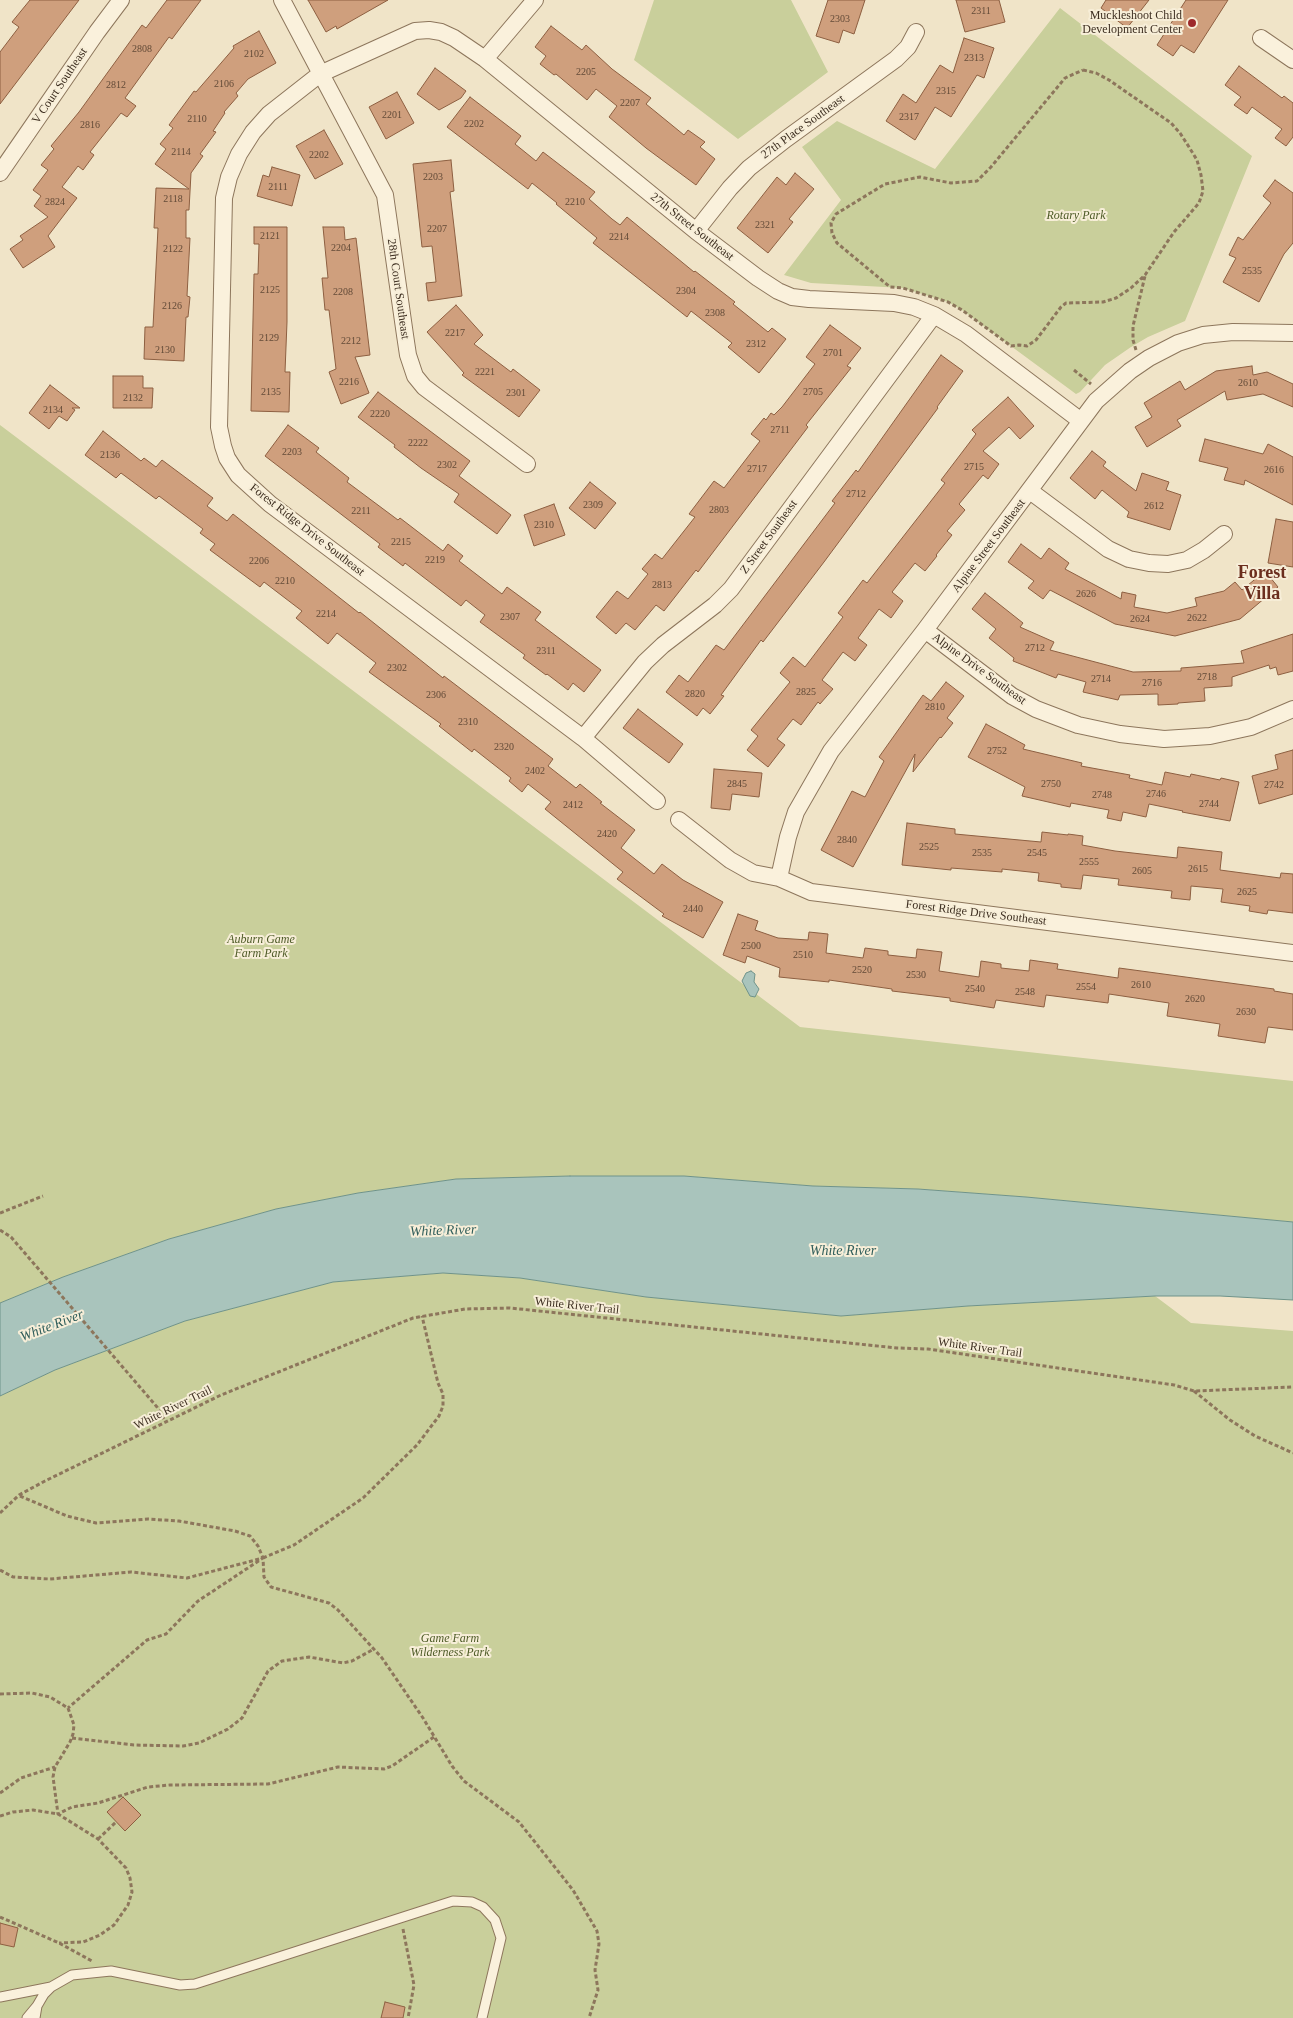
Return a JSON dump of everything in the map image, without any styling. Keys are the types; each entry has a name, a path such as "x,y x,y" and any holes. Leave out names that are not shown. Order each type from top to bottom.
{"street":[{"name":"V Court Southeast","path":"0,173 121,0"},
{"name":"28th Court Southeast","path":"282,0 386,195 406,345 415,376 424,387 527,464"},
{"path":"485,59 535,0"},
{"name":"27th Street Southeast","path":"320,74 415,30 441,32 454,38 485,59 696,231 778,291 792,297 809,300 894,303 934,314 966,334 1082,421"},
{"name":"27th Place Southeast","path":"696,231 730,188 749,168 896,59 908,47 916,32"},
{"path":"1261,38 1293,60"},
{"name":"Forest Ridge Drive Southeast","path":"320,74 269,114 253,132 232,169 224,198 219,427 222,446 227,458 238,475 270,504 583,738 657,801"},
{"name":"Z Street Southeast","path":"583,738 645,662 663,645 715,605 731,589 934,314"},
{"name":"Alpine Street Southeast","path":"779,878 788,837 796,812 831,751 1103,395 1130,370 1178,344 1203,336 1233,332 1293,333"},
{"path":"1030,491 1108,549 1130,560 1159,564 1186,560 1204,550 1224,534"},
{"name":"Alpine Drive Southeast","path":"925,630 1012,696 1036,710 1078,724 1120,734 1164,739 1210,736 1251,727 1293,709"},
{"name":"Forest Ridge Drive Southeast","path":"679,820 730,860 753,872 779,878 811,892 1293,953"}],"lane":[{"path":"27,2018 51,1987 63,1979 72,1976 107,1971 180,1985 195,1984 453,1901 472,1902 483,1907 495,1920 501,1938 482,2018"},
{"path":"0,1997 51,1987"},
{"path":"35,2018 37,2006"}],"path":[{"path":"1142,362 1134,345 1133,326 1145,275 1174,232 1199,203 1203,192 1202,175 1197,160 1180,133 1171,124 1109,80 1096,73 1083,70 1065,78 991,168 977,180 950,183 920,177 885,184 836,214 830,223 837,243 890,287 903,288 948,302 1011,346 1027,346 1036,340 1061,307 1066,304 1103,302 1116,298 1145,275"},
{"path":"1074,370 1103,395"},
{"path":"0,1213 43,1196"},
{"path":"0,1230 6,1232 14,1241 157,1407 166,1421"},
{"name":"White River Trail","path":"0,1513 19,1495 221,1395 414,1318 465,1309 510,1308 897,1348 928,1349 1174,1385 1194,1391 1293,1386"},
{"path":"0,1570 13,1577 50,1579 131,1572 187,1578 262,1558 294,1545 362,1498 417,1445 439,1416 443,1406 443,1394 438,1384 422,1316"},
{"name":"White River Trail","path":"1194,1391 1230,1420 1255,1436 1293,1453"},
{"path":"19,1495 68,1516 96,1522 148,1519 180,1521 250,1536 258,1546 262,1558 264,1577 271,1587 329,1603 338,1610 374,1649 392,1673 452,1766 464,1781 519,1822 572,1890 597,1931 599,1944 596,1970 598,1990 589,2018"},
{"path":"68,1708 147,1640 166,1634 198,1601 262,1558"},
{"path":"72,1738 134,1745 183,1746 199,1743 228,1730 242,1718 268,1671 282,1661 309,1657 343,1663 352,1661 374,1649"},
{"path":"0,1694 32,1693 50,1697 68,1708 74,1725 72,1738 55,1767 53,1777 58,1814"},
{"path":"58,1814 72,1807 98,1803 148,1787 268,1784 338,1767 384,1769 392,1766 434,1737"},
{"path":"0,1793 21,1778 55,1767"},
{"path":"0,1816 13,1812 33,1810 58,1814 98,1839 126,1868 132,1892 128,1905 114,1926 100,1935 83,1942 59,1943"},
{"path":"98,1839 116,1822"},
{"path":"0,1917 59,1943 107,1971"},
{"path":"401,1918 414,1985 408,2018"}],"green space":[{"path":"654,0 791,0 828,72 738,139 634,60"},
{"name":"Rotary Park","path":"1060,8 1252,156 1185,321 1148,337 1131,347 1105,365 1076,394 962,310 948,302 903,288 811,283 784,275 841,200 802,147 837,121 935,169"},
{"name":"Auburn Game Farm Park","path":"0,425 800,1027 1293,1081 1293,1222 1026,1197 918,1189 813,1186 684,1176 456,1179 358,1193 276,1209 169,1239 63,1277 0,1303"},
{"name":"Game Farm Wilderness Park","path":"444,1273 520,1278 646,1297 841,1316 968,1306 1155,1296 1191,1323 1293,1331 1293,2018 0,2018 0,1396 55,1370 185,1321 333,1282"}],"water":[{"path":"751,971 755,974 754,982 759,989 755,997 750,996 742,981 746,973"},
{"name":"White River","path":"684,1176 813,1186 918,1189 1293,1222 1293,1300 1220,1296 1155,1296 968,1306 841,1316 646,1297 520,1278 443,1273 333,1282 185,1321 55,1370 0,1396 0,1303 63,1277 169,1239 276,1209 358,1193 456,1179"}],"building":[{"path":"30,0 79,0 0,104 0,52 19,27 12,22"},
{"path":"167,0 201,0 172,39 169,37 125,98 136,106 127,117 121,113 90,152 94,155 83,170 78,166 62,187 77,198 48,236 55,247 23,268 10,249 23,240 20,236 48,217 34,206 41,196 33,190 48,170 41,165 54,149 51,146 79,112 142,25 146,28"},
{"path":"308,0 388,0 337,29 336,26 326,32"},
{"path":"828,0 865,0 854,34 843,30 839,43 816,36"},
{"path":"956,0 999,0 1005,22 965,32"},
{"name":"Muckleshoot Child Development Center","path":"1106,0 1149,0 1127,28 1101,8"},
{"name":"Muckleshoot Child Development Center","path":"1186,0 1228,0 1194,53 1181,45 1173,56 1157,45"},
{"path":"551,26 582,50 586,45 612,69 651,98 646,104 684,135 688,130 705,142 700,147 715,159 696,185 646,148 609,117 617,106 596,89 587,100 556,74 554,75 540,64 546,56 535,47"},
{"path":"259,31 276,63 248,79 236,93 238,96 224,112 213,131 216,132 200,154 203,156 191,173 189,210 186,210 186,238 190,238 187,296 190,297 188,317 186,317 184,361 144,359 145,327 153,327 158,228 154,228 156,188 189,189 155,164 166,149 160,144 173,128 169,125 194,91 196,92 234,48 233,46"},
{"path":"964,38 994,48 984,78 977,75 951,117 935,107 915,140 886,121 903,94 916,103 940,65 953,73"},
{"path":"1239,66 1282,98 1284,96 1293,103 1293,137 1286,146 1275,138 1282,129 1252,107 1247,114 1234,105 1241,97 1225,85"},
{"path":"435,68 466,91 461,98 439,110 417,94"},
{"path":"397,92 414,123 386,139 369,107"},
{"path":"470,97 521,136 515,144 536,161 543,152 595,192 589,199 612,219 620,225 627,217 694,272 735,302 733,304 768,332 772,328 786,339 759,373 728,347 732,343 691,311 687,317 593,243 597,238 532,183 528,189 447,127"},
{"path":"324,130 343,164 315,179 296,146"},
{"path":"451,160 454,191 450,192 462,296 428,301 426,283 436,282 432,246 422,247 413,164"},
{"path":"272,167 300,175 292,206 257,196 263,175 269,177"},
{"path":"795,173 814,189 789,219 793,222 768,253 737,228 777,177 786,185"},
{"path":"1275,180 1293,193 1293,243 1284,254 1259,302 1223,282 1236,258 1229,255 1238,237 1243,240 1271,203 1263,196"},
{"path":"254,227 287,227 285,372 290,372 289,412 251,411 254,274 258,274 259,244 254,244"},
{"path":"323,227 344,227 345,240 356,238 370,355 355,357 369,393 341,404 329,372 336,369 329,310 325,310 322,278 328,278"},
{"path":"456,305 483,335 474,344 511,372 513,369 540,390 519,417 462,375 464,373 427,332"},
{"path":"830,325 861,348 847,366 851,368 806,425 808,427 698,572 696,570 664,611 656,605 635,630 626,623 616,634 596,617 617,591 628,599 648,574 642,569 655,554 662,559 695,517 689,514 714,481 724,488 760,441 751,434 764,418 766,420 771,413 774,415 782,407 815,364 806,357"},
{"path":"941,355 963,371 938,408 763,642 761,640 721,695 724,696 710,714 703,708 697,716 666,692 679,675 688,682 716,645 724,650 835,503 832,501 856,470 858,472"},
{"path":"1252,366 1253,375 1267,372 1293,384 1293,407 1263,394 1227,400 1225,391 1177,420 1181,426 1147,447 1135,427 1152,417 1144,403 1180,381 1185,390 1216,371"},
{"path":"113,376 143,376 143,388 153,388 152,408 113,408"},
{"path":"50,385 80,408 72,408 75,410 67,421 59,416 49,429 29,413"},
{"path":"378,392 470,461 459,476 511,515 497,534 454,502 459,494 421,468 394,447 395,445 358,417"},
{"path":"1008,397 1034,426 1020,439 1009,427 983,451 999,464 988,479 983,475 959,504 965,510 947,531 952,535 925,571 915,563 892,592 903,601 891,618 879,609 858,638 867,645 855,661 843,652 822,680 833,689 820,704 818,702 801,725 793,719 777,739 785,745 768,767 747,750 758,736 751,730 790,682 780,673 793,657 805,667 843,617 838,613 863,580 867,583 945,483 941,480 976,434 972,430"},
{"path":"288,425 319,448 316,452 349,478 347,482 398,520 400,518 443,551 448,544 463,556 459,561 502,594 507,587 541,612 535,620 601,670 584,692 573,683 568,690 523,658 525,655 480,622 485,615 466,600 461,606 405,563 403,566 378,547 380,544 265,456"},
{"path":"103,431 141,461 144,458 156,467 162,460 213,498 207,506 227,521 233,514 443,678 444,676 553,759 548,766 576,788 580,784 602,802 600,803 635,830 621,848 654,874 662,864 683,880 723,902 703,938 662,916 664,914 617,879 623,872 545,809 551,802 528,784 522,792 509,781 511,778 474,749 472,752 439,726 441,724 369,672 376,663 337,633 328,644 296,618 302,611 264,582 260,587 210,550 215,544 200,533 203,529 159,496 156,499 121,473 116,478 85,455"},
{"path":"1205,439 1263,454 1268,444 1293,457 1293,505 1245,480 1244,485 1224,480 1228,468 1199,461"},
{"path":"1092,451 1106,462 1103,466 1136,491 1142,473 1169,482 1166,490 1181,495 1170,530 1127,517 1129,512 1102,490 1095,499 1070,478"},
{"path":"590,482 616,503 595,529 569,508"},
{"path":"554,504 565,535 534,546 524,515"},
{"path":"1276,519 1293,522 1293,567 1268,563"},
{"path":"1021,544 1041,559 1049,548 1069,563 1065,569 1121,599 1122,592 1136,595 1134,607 1167,613 1197,606 1195,598 1224,591 1235,582 1242,590 1265,571 1278,587 1240,619 1175,636 1115,624 1050,590 1043,599 1028,588 1034,581 1008,562"},
{"path":"985,593 1023,623 1020,627 1054,642 1050,650 1133,672 1181,671 1181,668 1244,663 1241,651 1293,634 1293,671 1278,675 1276,667 1270,669 1269,665 1232,677 1232,686 1204,688 1205,701 1178,704 1158,705 1158,694 1120,695 1118,700 1083,692 1086,682 1058,674 1056,678 1013,661 1014,658 989,638 996,629 972,609"},
{"path":"946,682 964,696 947,718 953,723 913,772 915,754 853,867 821,850 852,791 865,797 884,761 879,757 923,695 931,701"},
{"path":"638,709 683,744 669,763 623,728"},
{"path":"986,724 1025,745 1023,749 1082,763 1081,766 1130,775 1129,778 1162,785 1165,772 1190,777 1191,774 1239,782 1230,821 1149,804 1146,817 1123,812 1121,821 1107,818 1109,810 1071,803 1070,807 1022,796 1025,787 968,757"},
{"path":"1293,750 1293,794 1259,804 1252,776 1278,769 1275,755"},
{"path":"714,769 762,773 759,797 732,794 730,810 711,808"},
{"path":"907,823 955,829 955,834 1041,842 1042,832 1068,834 1083,836 1082,845 1177,858 1178,847 1222,852 1220,870 1280,878 1281,873 1293,874 1293,913 1268,910 1267,914 1249,911 1250,906 1221,902 1223,889 1191,886 1190,900 1171,898 1172,891 1118,885 1119,879 1083,875 1081,889 1061,887 1061,884 1038,881 1039,873 1002,869 1002,872 951,868 951,870 902,865"},
{"path":"738,914 758,921 755,930 778,938 808,940 809,932 828,934 826,953 863,958 865,948 888,951 888,955 916,958 917,949 942,952 939,971 979,977 981,961 1001,964 1001,968 1029,971 1030,960 1058,964 1057,969 1118,978 1119,968 1274,989 1274,991 1293,994 1293,1030 1268,1027 1265,1043 1218,1036 1220,1024 1167,1016 1169,1003 1109,994 1108,1003 1046,995 1044,1007 996,1000 994,1008 950,1001 950,998 892,991 892,989 829,980 829,982 779,977 780,968 747,956 745,963 723,955"},
{"path":"123,1797 141,1815 125,1831 107,1812"},
{"path":"0,1923 18,1928 14,1947 0,1944"},
{"path":"385,2002 405,2007 403,2018 381,2018"}],"place":[{"name":"Muckleshoot Child Development Center","path":"1192,23"}],"district":[{"name":"Forest Villa","path":"1262,583"}]}
